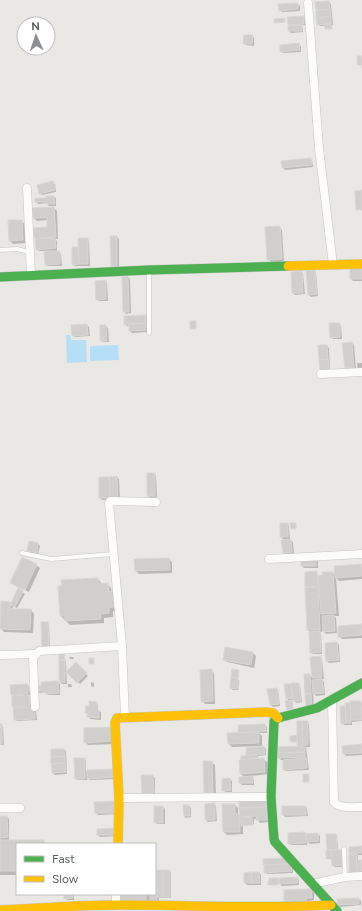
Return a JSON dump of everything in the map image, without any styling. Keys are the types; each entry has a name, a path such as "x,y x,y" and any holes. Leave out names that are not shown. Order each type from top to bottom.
{"street":[{"path":"308,3 319,148 333,265"},
{"path":"27,188 31,275"},
{"path":"0,277 149,270 362,264"},
{"path":"321,374 362,372"},
{"path":"125,718 122,646 109,502 156,502"},
{"path":"269,559 362,554"},
{"path":"35,707 33,658 39,651 122,646"},
{"path":"0,655 36,654"},
{"path":"334,908 274,842 271,797 274,721 278,718 317,708 362,683"},
{"path":"332,700 334,802 336,805 340,806 362,808"},
{"path":"118,843 119,798 115,723 117,718 266,712 273,713 278,718"},
{"path":"119,798 271,797"},
{"path":"0,808 20,808"},
{"path":"312,884 345,877 362,876"},
{"path":"116,895 120,907"},
{"path":"5,910 120,907 243,909 334,908"}],"lane":[{"path":"0,250 17,249 30,252"},
{"path":"149,270 149,333"},
{"path":"22,553 51,559 113,554"},
{"path":"344,849 345,877"}],"water":[{"path":"66,335 70,335 71,340 86,340 87,362 67,363"},
{"path":"118,345 119,360 90,361 90,346"}],"building":[{"path":"329,1 330,9 316,10 315,2"},
{"path":"298,3 298,9 279,11 278,4"},
{"path":"330,9 331,16 316,18 316,10"},
{"path":"304,16 304,24 288,25 287,17"},
{"path":"331,16 331,24 317,25 316,18"},
{"path":"285,18 285,22 274,23 274,19"},
{"path":"324,24 331,24 332,29 325,29"},
{"path":"302,25 302,31 288,31 288,26"},
{"path":"244,35 253,35 252,44 243,44"},
{"path":"299,43 300,50 280,52 280,45"},
{"path":"357,56 362,56 362,65 357,65"},
{"path":"311,158 312,165 282,168 281,161"},
{"path":"53,181 55,190 39,194 37,185"},
{"path":"362,190 362,210 356,210 355,191"},
{"path":"46,196 54,196 55,204 35,202 35,198 46,198"},
{"path":"54,207 56,237 34,238 33,228 47,227 47,218 33,218 32,208"},
{"path":"8,220 22,220 23,240 9,241"},
{"path":"280,226 282,259 267,260 265,227"},
{"path":"110,236 117,236 117,268 111,268"},
{"path":"55,238 56,248 36,250 35,239"},
{"path":"78,238 88,238 88,264 79,264"},
{"path":"72,247 78,247 79,264 72,265"},
{"path":"44,251 60,251 60,264 45,265"},
{"path":"350,268 362,268 362,279 350,279"},
{"path":"315,270 317,294 308,295 306,271"},
{"path":"302,271 303,293 292,293 291,272"},
{"path":"128,276 129,312 123,312 122,277"},
{"path":"106,280 106,299 96,300 95,281"},
{"path":"146,315 146,323 124,325 124,316"},
{"path":"190,321 196,321 196,329 190,329"},
{"path":"146,323 147,330 129,331 129,324"},
{"path":"329,323 340,323 340,337 330,338"},
{"path":"87,324 88,335 72,336 71,325"},
{"path":"100,325 106,325 107,341 100,341"},
{"path":"352,342 354,368 345,368 342,343"},
{"path":"318,345 327,345 328,359 319,360"},
{"path":"328,359 329,370 320,371 319,360"},
{"path":"147,473 155,473 155,496 147,496"},
{"path":"117,476 118,497 110,498 109,477"},
{"path":"99,477 109,477 110,498 99,498"},
{"path":"280,523 288,523 288,537 280,537"},
{"path":"290,523 296,523 296,529 291,529"},
{"path":"291,539 292,552 283,553 281,540"},
{"path":"29,541 38,543 37,553 27,551"},
{"path":"22,557 37,564 25,590 10,583"},
{"path":"169,558 170,570 135,571 134,559"},
{"path":"301,558 316,558 316,566 301,566"},
{"path":"362,564 362,576 335,578 334,566"},
{"path":"317,571 318,586 305,587 305,572"},
{"path":"322,572 333,572 336,613 321,614 318,576 323,575"},
{"path":"98,578 99,584 108,583 108,592 114,591 115,607 109,607 109,613 100,614 101,619 65,621 65,616 60,616 58,586 62,586 61,580"},
{"path":"318,587 320,630 307,630 305,588"},
{"path":"18,588 23,591 15,607 10,605"},
{"path":"1,601 10,602 10,609 31,609 30,630 0,629"},
{"path":"334,615 335,631 323,632 322,616"},
{"path":"41,622 48,622 49,649 42,649"},
{"path":"362,624 362,635 338,637 338,626"},
{"path":"320,631 321,652 310,653 309,632"},
{"path":"337,642 339,660 326,661 325,643"},
{"path":"225,647 253,652 251,665 223,660"},
{"path":"59,653 64,653 65,660 59,660"},
{"path":"321,656 322,678 312,678 310,657"},
{"path":"89,658 94,658 94,664 89,664"},
{"path":"59,660 65,660 65,682 59,682"},
{"path":"76,662 87,673 77,683 66,672"},
{"path":"212,669 213,701 201,702 200,670"},
{"path":"232,669 239,670 238,678 231,677"},
{"path":"304,674 310,674 311,694 305,694"},
{"path":"231,677 238,678 237,689 230,688"},
{"path":"322,679 324,693 313,694 312,680"},
{"path":"58,681 59,693 45,694 45,691 36,691 36,686 41,686 41,682"},
{"path":"291,683 299,683 301,701 293,701"},
{"path":"28,684 28,694 11,695 10,685"},
{"path":"284,684 291,684 293,698 286,699"},
{"path":"277,688 279,704 270,705 267,689"},
{"path":"305,694 311,694 312,707 306,708"},
{"path":"29,695 30,706 12,707 12,696"},
{"path":"292,700 293,709 287,710 285,701"},
{"path":"89,701 97,702 99,718 87,717 87,713 85,713 86,706 89,706"},
{"path":"350,701 361,701 362,720 351,720"},
{"path":"345,703 350,703 351,723 346,723"},
{"path":"340,706 345,706 346,723 341,724"},
{"path":"35,707 35,719 14,720 13,708"},
{"path":"297,721 302,721 303,745 297,745"},
{"path":"302,721 308,721 308,745 303,745"},
{"path":"0,724 2,724 2,744 0,744"},
{"path":"265,724 266,731 238,733 238,725"},
{"path":"113,727 113,741 84,743 84,728"},
{"path":"259,732 259,743 228,744 227,733"},
{"path":"297,735 297,742 290,742 290,736"},
{"path":"362,744 362,753 343,754 342,746"},
{"path":"264,746 265,754 246,755 246,748"},
{"path":"305,746 305,752 278,753 278,747"},
{"path":"51,749 64,749 65,756 51,757"},
{"path":"305,752 305,757 278,758 278,753"},
{"path":"257,754 257,758 241,760 241,756"},
{"path":"65,756 65,763 51,764 51,757"},
{"path":"74,758 85,758 85,779 75,779"},
{"path":"264,758 265,772 240,774 239,760"},
{"path":"307,758 307,768 283,770 283,760"},
{"path":"203,761 212,761 213,793 204,793"},
{"path":"65,763 66,772 52,773 51,764"},
{"path":"116,769 116,777 87,779 87,770"},
{"path":"303,774 309,774 309,782 303,782"},
{"path":"141,775 153,775 154,793 142,794"},
{"path":"253,776 253,783 239,783 239,777"},
{"path":"230,778 231,790 222,791 222,779"},
{"path":"266,798 266,807 239,808 239,799"},
{"path":"117,801 118,813 95,813 94,802"},
{"path":"215,803 215,820 205,820 205,804"},
{"path":"222,804 235,804 235,814 240,814 240,832 223,832"},
{"path":"183,805 189,805 190,816 184,816"},
{"path":"154,806 163,806 163,823 154,823"},
{"path":"282,806 306,806 306,815 282,815"},
{"path":"266,807 267,820 256,820 256,816 240,817 239,808"},
{"path":"0,816 7,816 8,837 0,838"},
{"path":"252,817 253,825 241,826 241,818"},
{"path":"117,828 117,835 97,835 97,829"},
{"path":"305,832 306,843 288,844 288,833"},
{"path":"318,833 319,841 307,842 306,834"},
{"path":"326,834 336,834 337,850 327,850"},
{"path":"0,840 44,840 44,843 16,843 16,871 0,871"},
{"path":"362,846 362,853 349,853 349,847"},
{"path":"331,850 342,850 343,865 332,866"},
{"path":"331,850 332,859 326,859 326,851"},
{"path":"349,854 357,854 357,875 349,875"},
{"path":"285,858 285,864 263,865 263,859"},
{"path":"357,860 362,860 362,875 357,875"},
{"path":"291,864 292,871 264,873 264,865"},
{"path":"157,870 157,903 150,903 150,895 156,895"},
{"path":"157,870 163,870 163,897 157,897"},
{"path":"163,870 170,870 170,897 163,897"},
{"path":"251,872 259,872 260,883 252,883"},
{"path":"251,872 252,883 244,883 244,873"},
{"path":"298,877 298,883 279,884 279,878"},
{"path":"269,878 278,878 278,885 268,885"},
{"path":"311,889 312,898 306,898 306,902 297,902 297,900 284,901 284,890"},
{"path":"64,895 73,895 73,898 64,899"},
{"path":"120,895 146,895 146,902 120,901"},
{"path":"359,898 359,904 337,905 337,899"}],"traffic: fast":[{"path":"0,277 149,270 288,266"},
{"path":"337,911 275,842 274,839 271,797 274,721 278,718 317,708 362,683"}],"traffic: slow":[{"path":"288,266 362,264"},
{"path":"118,843 119,798 115,723 117,718 266,712 273,713 278,718"},
{"path":"0,910 106,905 252,907 331,905"}]}
